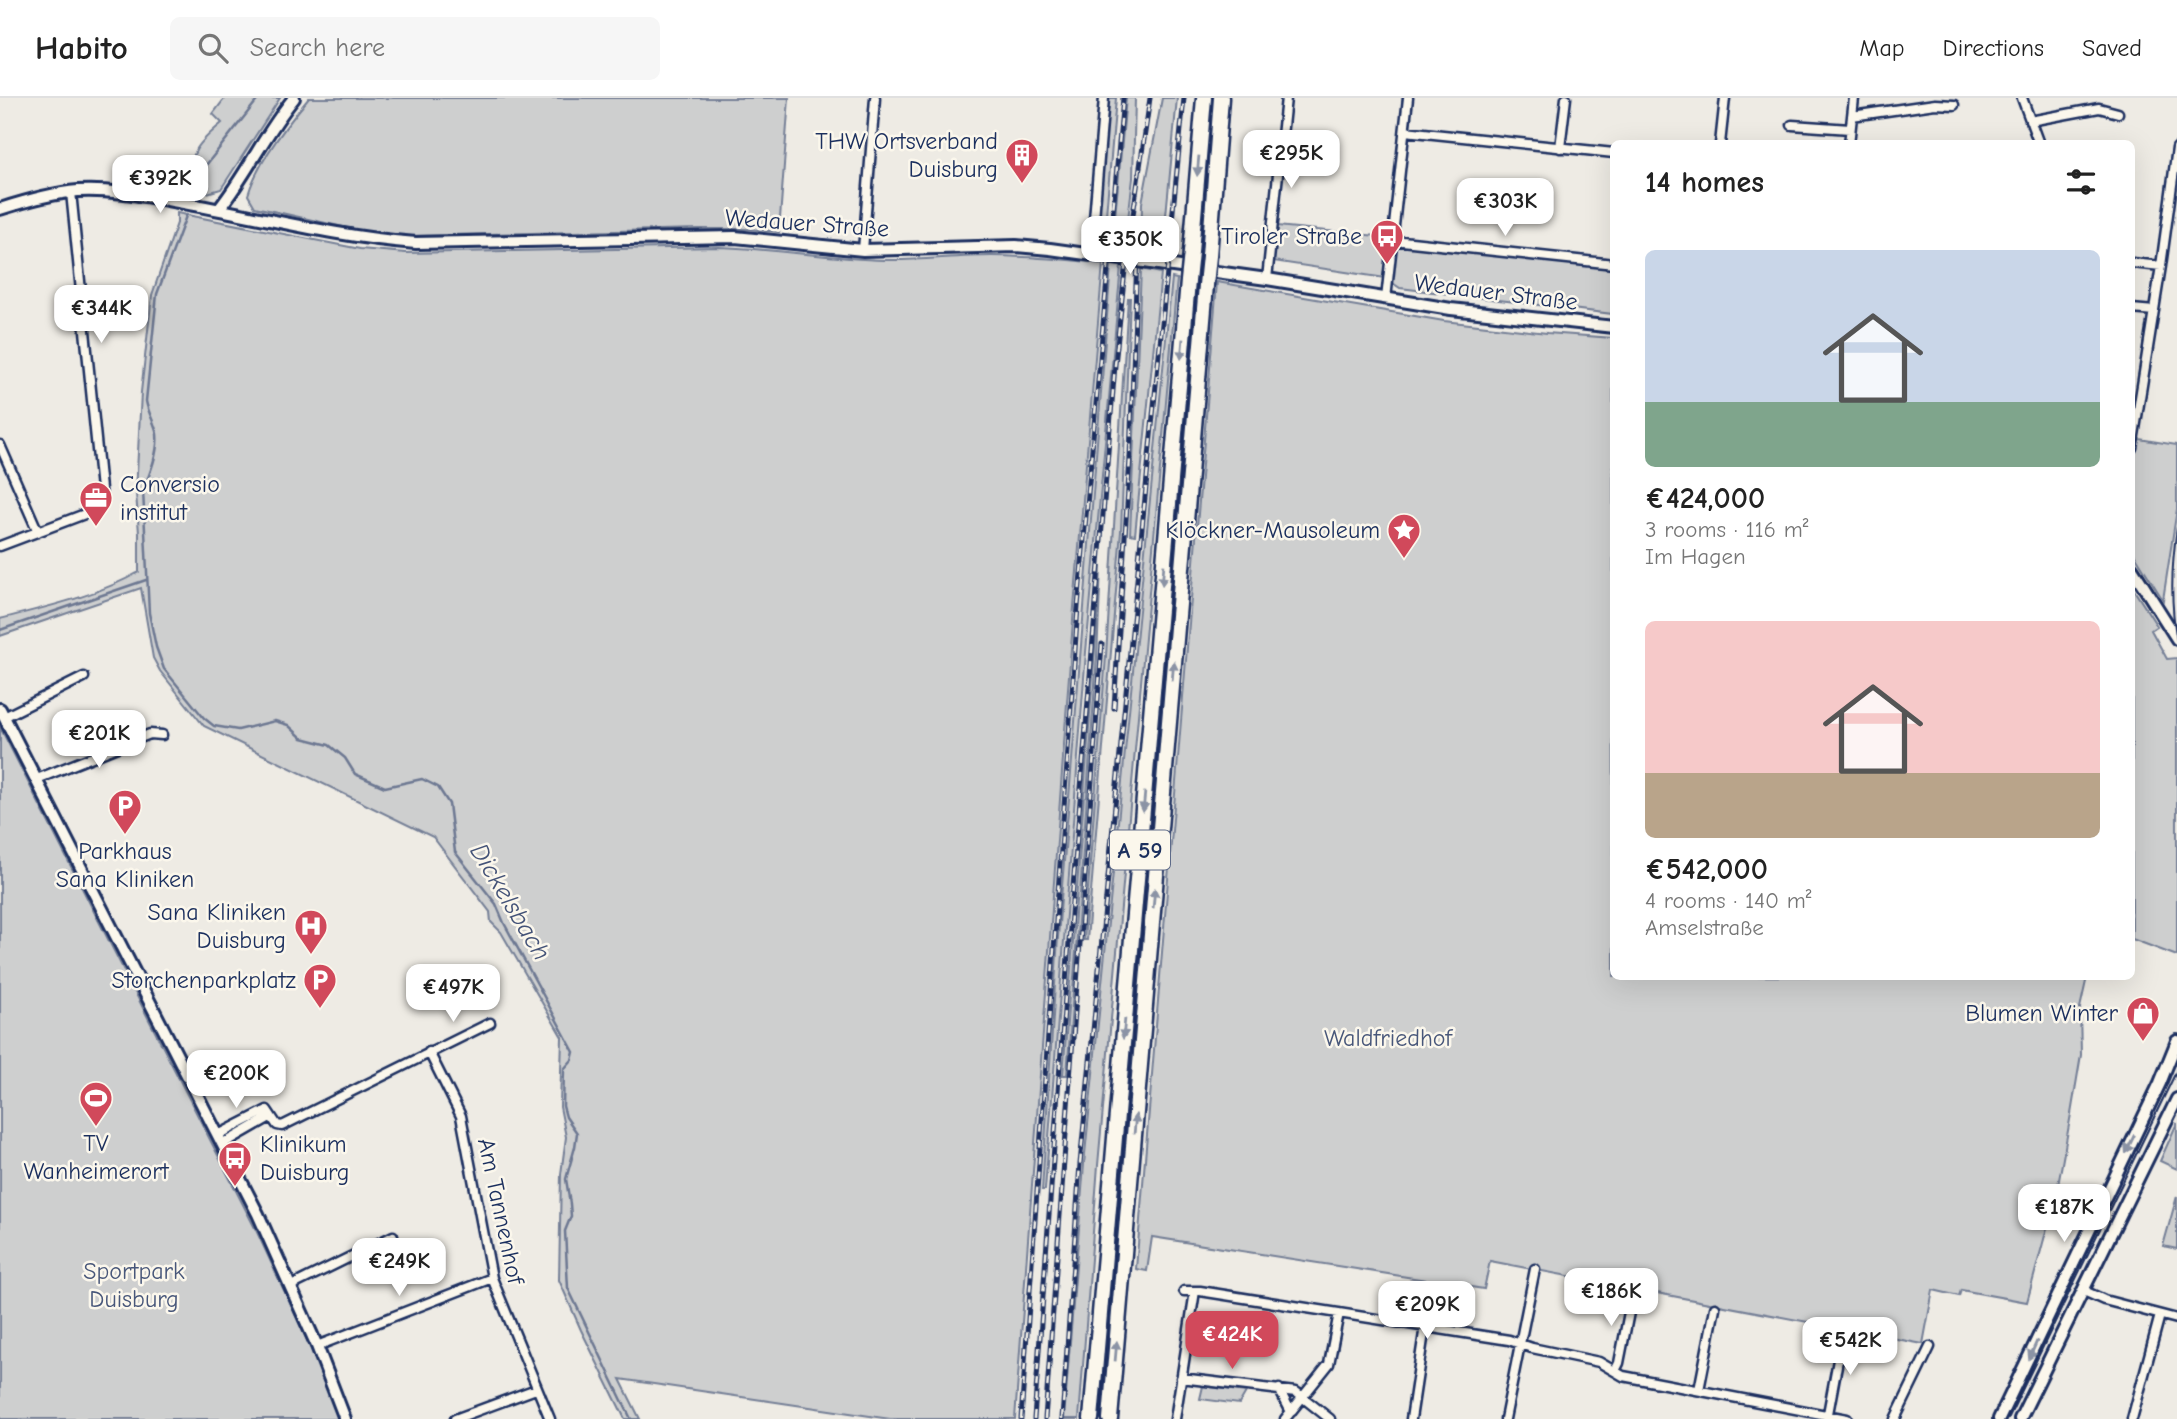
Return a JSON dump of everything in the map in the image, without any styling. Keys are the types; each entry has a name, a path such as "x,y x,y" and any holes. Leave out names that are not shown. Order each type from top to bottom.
{"highway":[{"name":"A 59","path":"1091,1419 1204,98"},
{"name":"A 59","path":"1110,1419 1222,98"}],"street":[{"path":"219,209 236,188 259,147 294,98"},
{"path":"863,250 875,98"},
{"path":"1091,255 1104,98"},
{"path":"1267,279 1286,98"},
{"path":"1386,299 1408,98"},
{"path":"1560,148 1566,98"},
{"path":"1720,140 1725,98"},
{"path":"1849,140 1854,98"},
{"path":"2022,98 2037,140"},
{"path":"1852,116 1935,103 1954,105"},
{"path":"2030,121 2099,108 2118,113"},
{"path":"1792,125 1850,128"},
{"path":"1405,131 1610,153"},
{"path":"2135,427 2177,148"},
{"name":"Wedauer Straße","path":"0,209 71,192 106,191 219,209 354,237 416,243 735,237 863,250 1016,246 1267,279 1517,318 1610,327"},
{"path":"0,546 98,509 102,499 71,192"},
{"path":"1393,240 1610,264"},
{"path":"2135,263 2161,267"},
{"path":"2135,309 2154,311"},
{"path":"0,445 38,532"},
{"path":"2135,573 2175,635"},
{"path":"84,677 2,713 220,1139 291,1286 345,1419"},
{"path":"37,779 150,734 162,734"},
{"path":"220,1139 269,1114 277,1125 282,1126 490,1023"},
{"path":"1999,1419 2160,1083 2177,1041"},
{"name":"Am Tannenhof","path":"429,1052 461,1116 492,1278 550,1419"},
{"path":"2020,1419 2177,1099"},
{"path":"291,1286 393,1236"},
{"path":"1505,1419 1535,1269"},
{"path":"317,1346 492,1278"},
{"path":"1184,1291 1425,1326 1520,1343 1599,1362 1623,1376 1847,1419"},
{"path":"2084,1291 2104,1300 2177,1319"},
{"path":"1175,1419 1195,1292"},
{"path":"1615,1371 1633,1293"},
{"path":"1699,1390 1715,1308"},
{"path":"1288,1415 1331,1361 1339,1313"},
{"path":"2132,1419 2160,1315"},
{"path":"1411,1419 1425,1326"},
{"path":"1828,1417 1843,1333"},
{"path":"1895,1419 1930,1347"},
{"path":"1181,1378 1296,1392 1331,1419"},
{"path":"455,1419 536,1389"},
{"path":"1279,1389 1288,1415"}],"green space":[{"path":"225,98 280,98 221,189 204,194 183,191 195,152 204,139 222,123 213,114"},
{"path":"309,98 789,98 779,232 699,229 408,236 361,231 255,207 248,195 258,170 283,131"},
{"path":"1108,98 1116,98 1103,250 1098,249 1096,244"},
{"path":"1126,98 1135,98 1133,178 1124,252 1112,250"},
{"path":"1162,98 1177,98 1162,258 1141,256 1142,203"},
{"path":"177,213 360,249 406,253 719,247 884,260 1005,256 1103,263 1074,607 1015,1419 890,1419 620,1379 640,1419 625,1419 559,1280 561,1174 566,1137 560,1107 562,1037 501,932 491,922 490,912 433,837 204,726 160,671 153,658 141,588 0,636 0,619 89,594 139,572 136,493 141,392 152,295 177,223"},
{"path":"1277,226 1387,237 1399,244 1610,266 1610,314 1400,288 1385,278 1273,261"},
{"path":"1111,265 1121,266 1086,652 1045,1190 1042,1190 1058,937"},
{"path":"1141,269 1161,273 1135,535 1130,534"},
{"path":"1172,278 1177,279 1098,1165 1079,1419 1064,1419 1084,1164"},
{"name":"Waldfriedhof","path":"1217,282 1444,321 1610,338 1610,980 2086,980 2080,1008 2081,1055 2057,1191 2027,1302 1961,1290 1959,1296 1933,1290 1923,1344 1490,1261 1484,1289 1152,1237 1147,1271 1136,1269"},
{"path":"1128,298 1121,531 1087,940 1084,940 1106,656"},
{"path":"2139,439 2177,445 2177,509 2163,600 2135,555 2135,453"},
{"path":"1101,566 1067,1075 1063,1075"},
{"path":"2135,592 2157,626 2151,630 2167,659 2177,658 2177,956 2135,940"},
{"name":"Sportpark Duisburg","path":"0,727 256,1230 313,1353 339,1419 0,1419"},
{"path":"2177,1123 2177,1169 2160,1161"},
{"path":"2177,1196 2177,1249 2163,1246"},
{"path":"1203,1386 1246,1392 1239,1404 1200,1399"}],"waterway":[{"name":"Dickelsbach","path":"190,191 199,174 259,98"},
{"name":"Dickelsbach","path":"186,216 157,294 146,401 157,441 153,463 143,490 149,613 164,669 204,718 214,726 238,730 275,721 288,725 302,738 329,745 345,758 355,774 385,787 422,779 438,787 449,804 455,852 496,904 574,1052 572,1060 564,1069 563,1106 566,1117 577,1133 566,1179 571,1216 565,1231 568,1288 631,1419"},
{"path":"0,630 146,580"}],"tram line":[{"path":"2177,528 2172,585 2177,641"},
{"path":"2008,1419 2177,1070"}],"railway":[{"path":"1021,1419 1078,607 1123,98"},
{"path":"1034,1419 1115,365 1125,270 1150,98"},
{"path":"1062,1419 1080,1164 1184,98"},
{"path":"1114,708 1130,458 1137,255"},
{"path":"1045,1419 1102,644"}],"place":[{"name":"THW Ortsverband Duisburg","path":"1022,185"},
{"name":"Tiroler Straße","path":"1387,266"},
{"name":"Conversio institut","path":"96,528"},
{"name":"Klöckner-Mausoleum","path":"1404,560"},
{"name":"Parkhaus Sana Kliniken","path":"125,836"},
{"name":"Sana Kliniken Duisburg","path":"311,956"},
{"name":"Storchenparkplatz","path":"320,1010"},
{"name":"Blumen Winter","path":"2143,1043"},
{"name":"TV Wanheimerort","path":"96,1128"},
{"name":"Klinikum Duisburg","path":"235,1188"}]}
